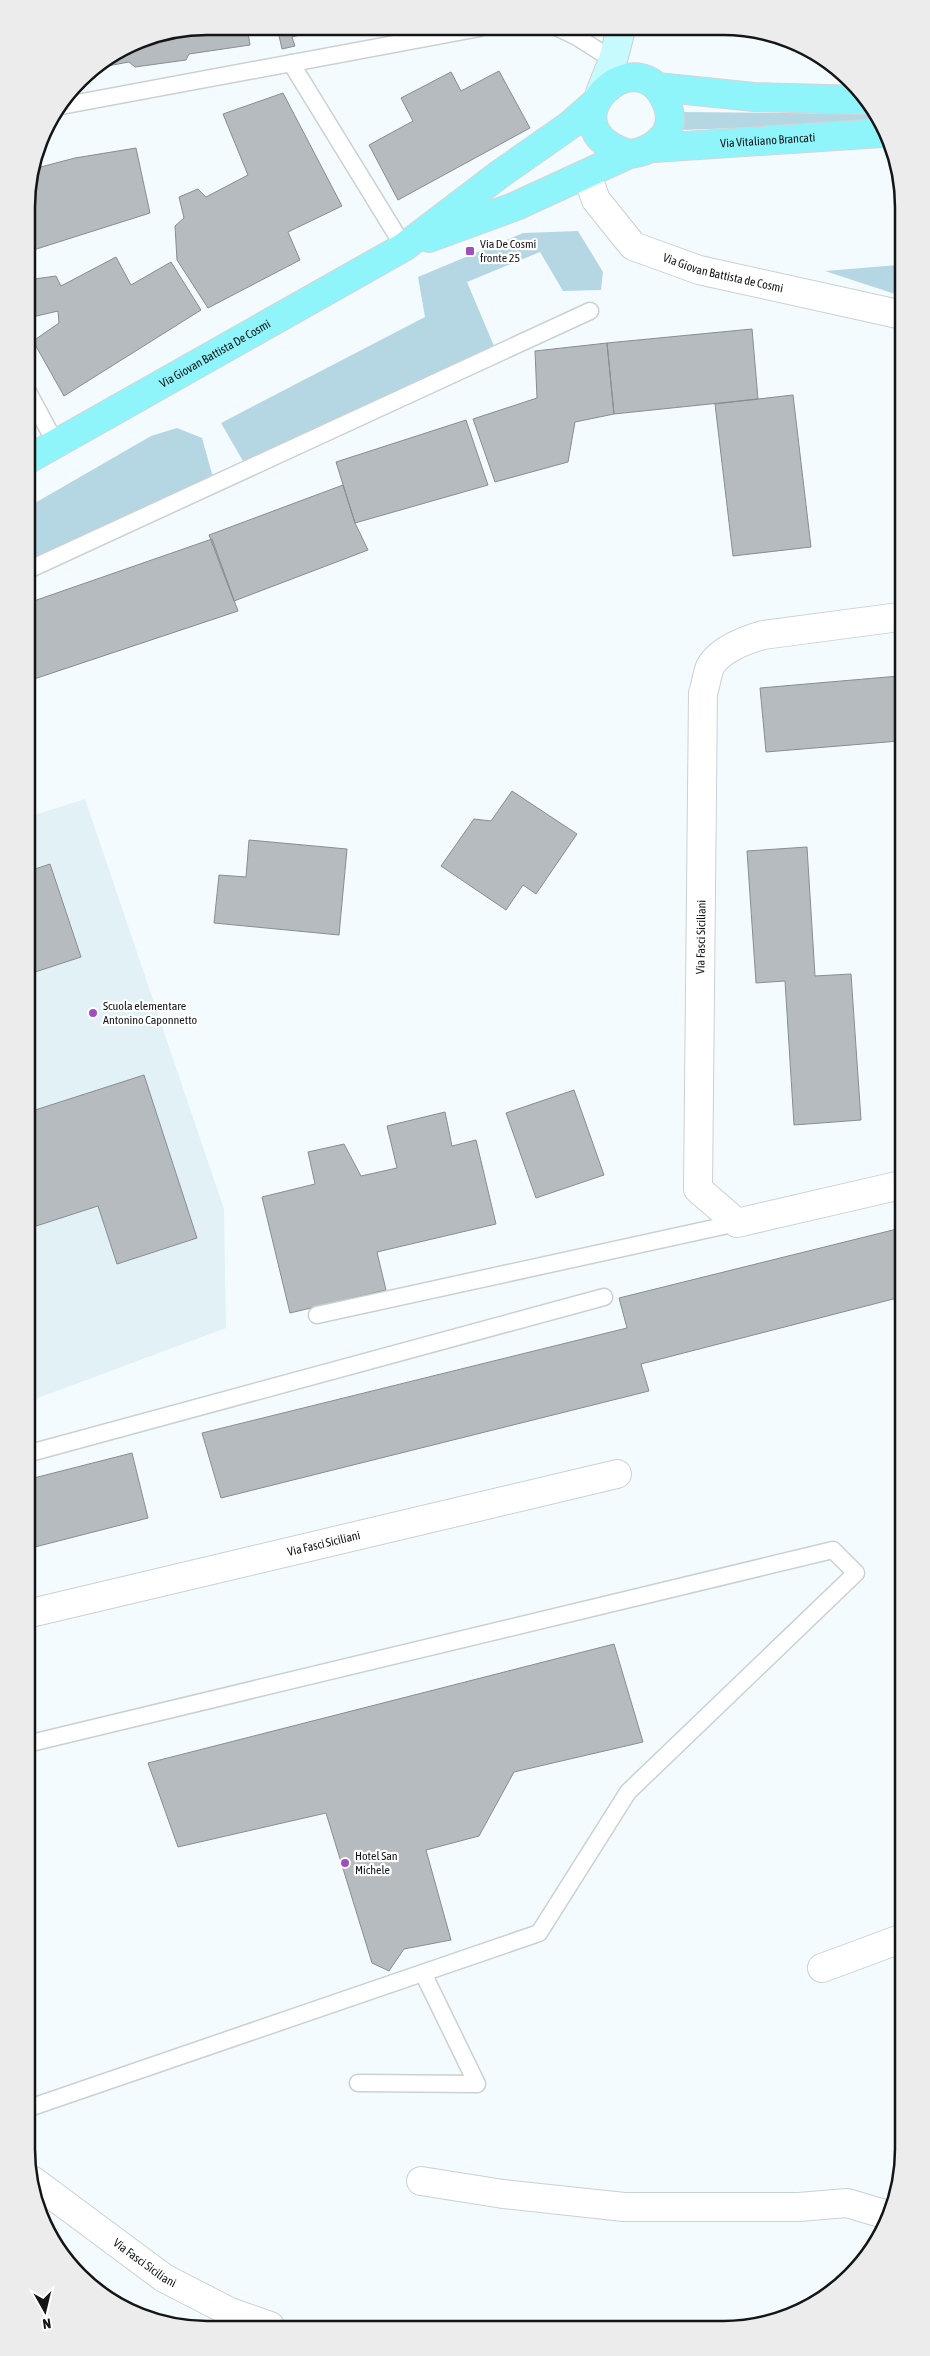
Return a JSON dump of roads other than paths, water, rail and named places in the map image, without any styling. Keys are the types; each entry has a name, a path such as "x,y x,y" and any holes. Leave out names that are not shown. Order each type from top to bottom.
{"main road":[{"path":"404,247 500,174 570,125 612,83 627,78 643,80 657,87 754,98 857,100"},
{"path":"404,247 516,206 641,151 666,131 670,111 665,98 657,87"},
{"path":"598,98 593,120 598,137 612,149 641,151"},
{"name":"Via Vitaliano Brancati","path":"641,151 878,133"},
{"name":"Via Giovan Battista De Cosmi","path":"35,456 404,247"}],"street":[{"path":"598,98 613,60 619,35"},
{"name":"Via Giovan Battista de Cosmi","path":"588,175 596,200 633,246 699,270 895,313"},
{"name":"Via Fasci Siciliani","path":"737,1223 698,1189 703,693 711,666 726,651 742,640 763,635 895,618"},
{"path":"737,1223 895,1186"},
{"name":"Via Fasci Siciliani","path":"35,1613 617,1474"},
{"path":"822,1968 895,1941"},
{"path":"420,2181 503,2194 624,2207 789,2207 847,2203 883,2213"},
{"name":"Via Fasci Siciliani","path":"39,2185 164,2278 230,2312 256,2321"}],"lane":[{"path":"69,104 442,35"},
{"path":"573,35 613,60"},
{"path":"291,63 404,247"},
{"path":"35,567 590,311"},
{"path":"35,405 56,444"},
{"path":"317,1315 737,1223"},
{"path":"35,1452 604,1297"},
{"path":"35,1742 833,1550 856,1573 628,1792 540,1933 35,2106"},
{"path":"358,2083 477,2084 422,1973"}],"place":[{"name":"Via De Cosmi fronte 25","path":"470,251"},
{"name":"Scuola elementare Antonino Caponnetto","path":"93,1013"},
{"name":"Hotel San Michele","path":"345,1863"}]}
